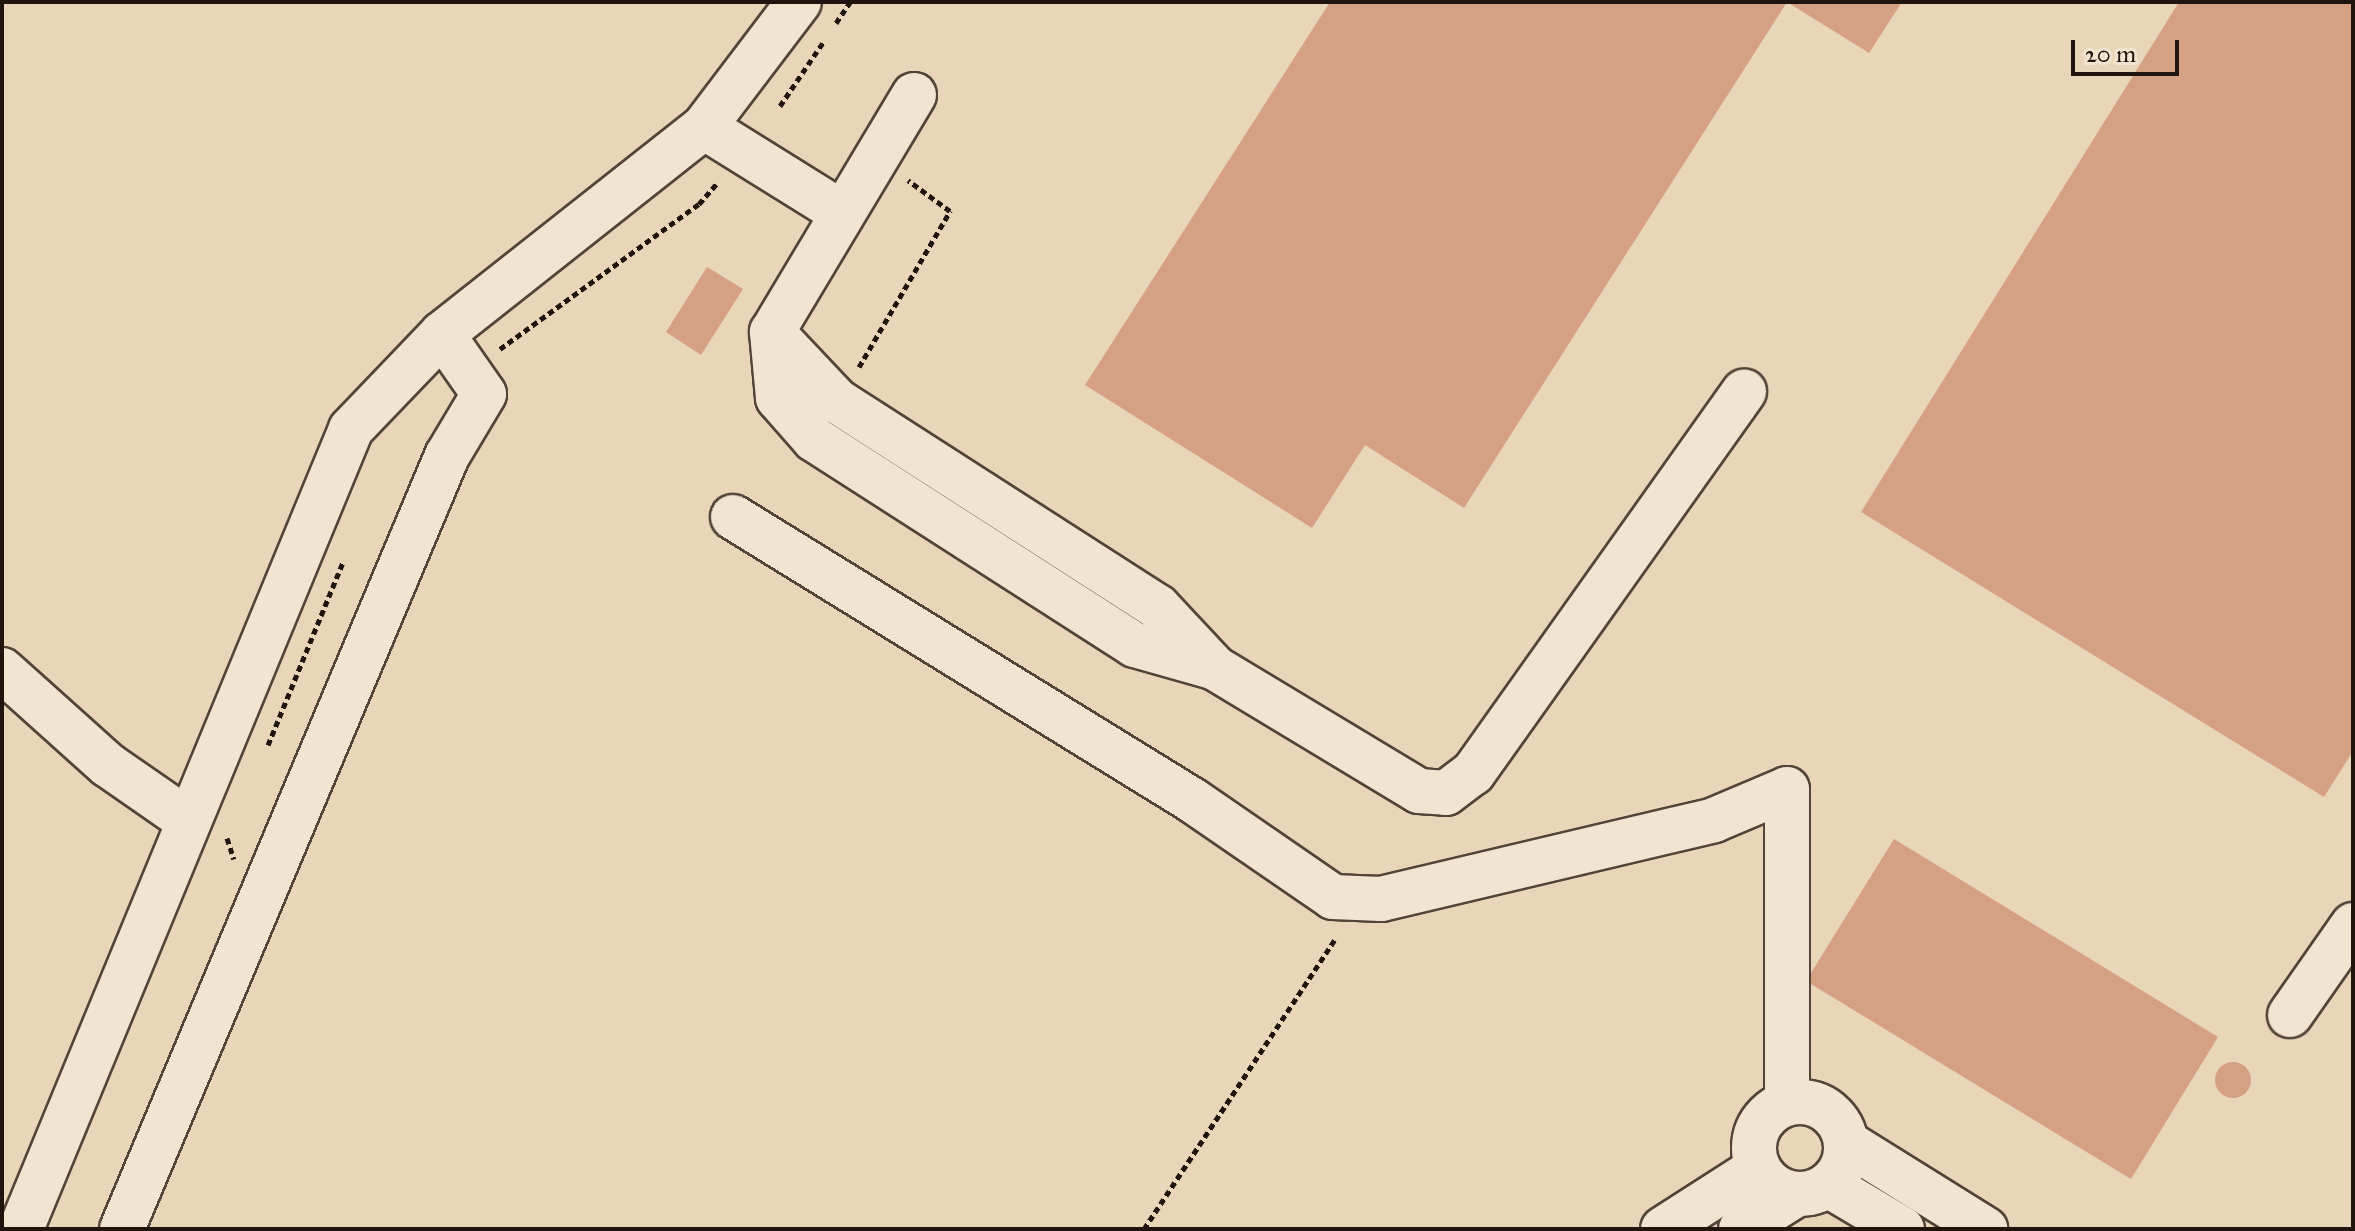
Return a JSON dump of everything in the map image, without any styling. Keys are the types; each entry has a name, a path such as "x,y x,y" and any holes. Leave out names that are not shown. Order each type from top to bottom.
{"street":[{"path":"21,1229 351,429 442,334 704,127 799,2"},
{"path":"914,95 772,332 778,398 814,439 1135,645 1215,668 1419,791 1446,793 1473,773 1744,391"},
{"path":"704,127 842,213"},
{"path":"772,332 837,401 1158,607 1215,668"},
{"path":"122,1229 447,456 484,394 442,334"},
{"path":"733,517 1192,800 1333,897 1381,899 1669,831 1714,820 1787,789 1787,1103"},
{"path":"2,670 108,765 189,821"},
{"path":"2290,1015 2353,925"},
{"path":"1902,1229 1812,1190 1781,1190 1758,1168 1754,1144 1761,1122 1787,1103 1804,1102 1832,1114 1847,1143 1985,1229"},
{"path":"1741,1229 1812,1190 1846,1159 1847,1143"},
{"path":"1663,1229 1758,1168"}],"path":[{"path":"780,106 850,2"},
{"path":"837,401 950,211 877,159"},
{"path":"1144,1229 1336,939 1333,897"}],"building":[{"path":"1330,2 1787,2 1464,508 1365,445 1312,528 1085,385"},
{"path":"1787,2 1902,2 1869,53"},
{"path":"2179,2 2353,2 2353,751 2324,797 1861,512"},
{"path":"707,267 743,289 701,355 666,332"},
{"path":"1894,839 2218,1037 2131,1179 1806,981"},
{"path":"2233,1062 2246,1067 2251,1080 2246,1093 2233,1098 2220,1093 2215,1080 2220,1067"}]}
